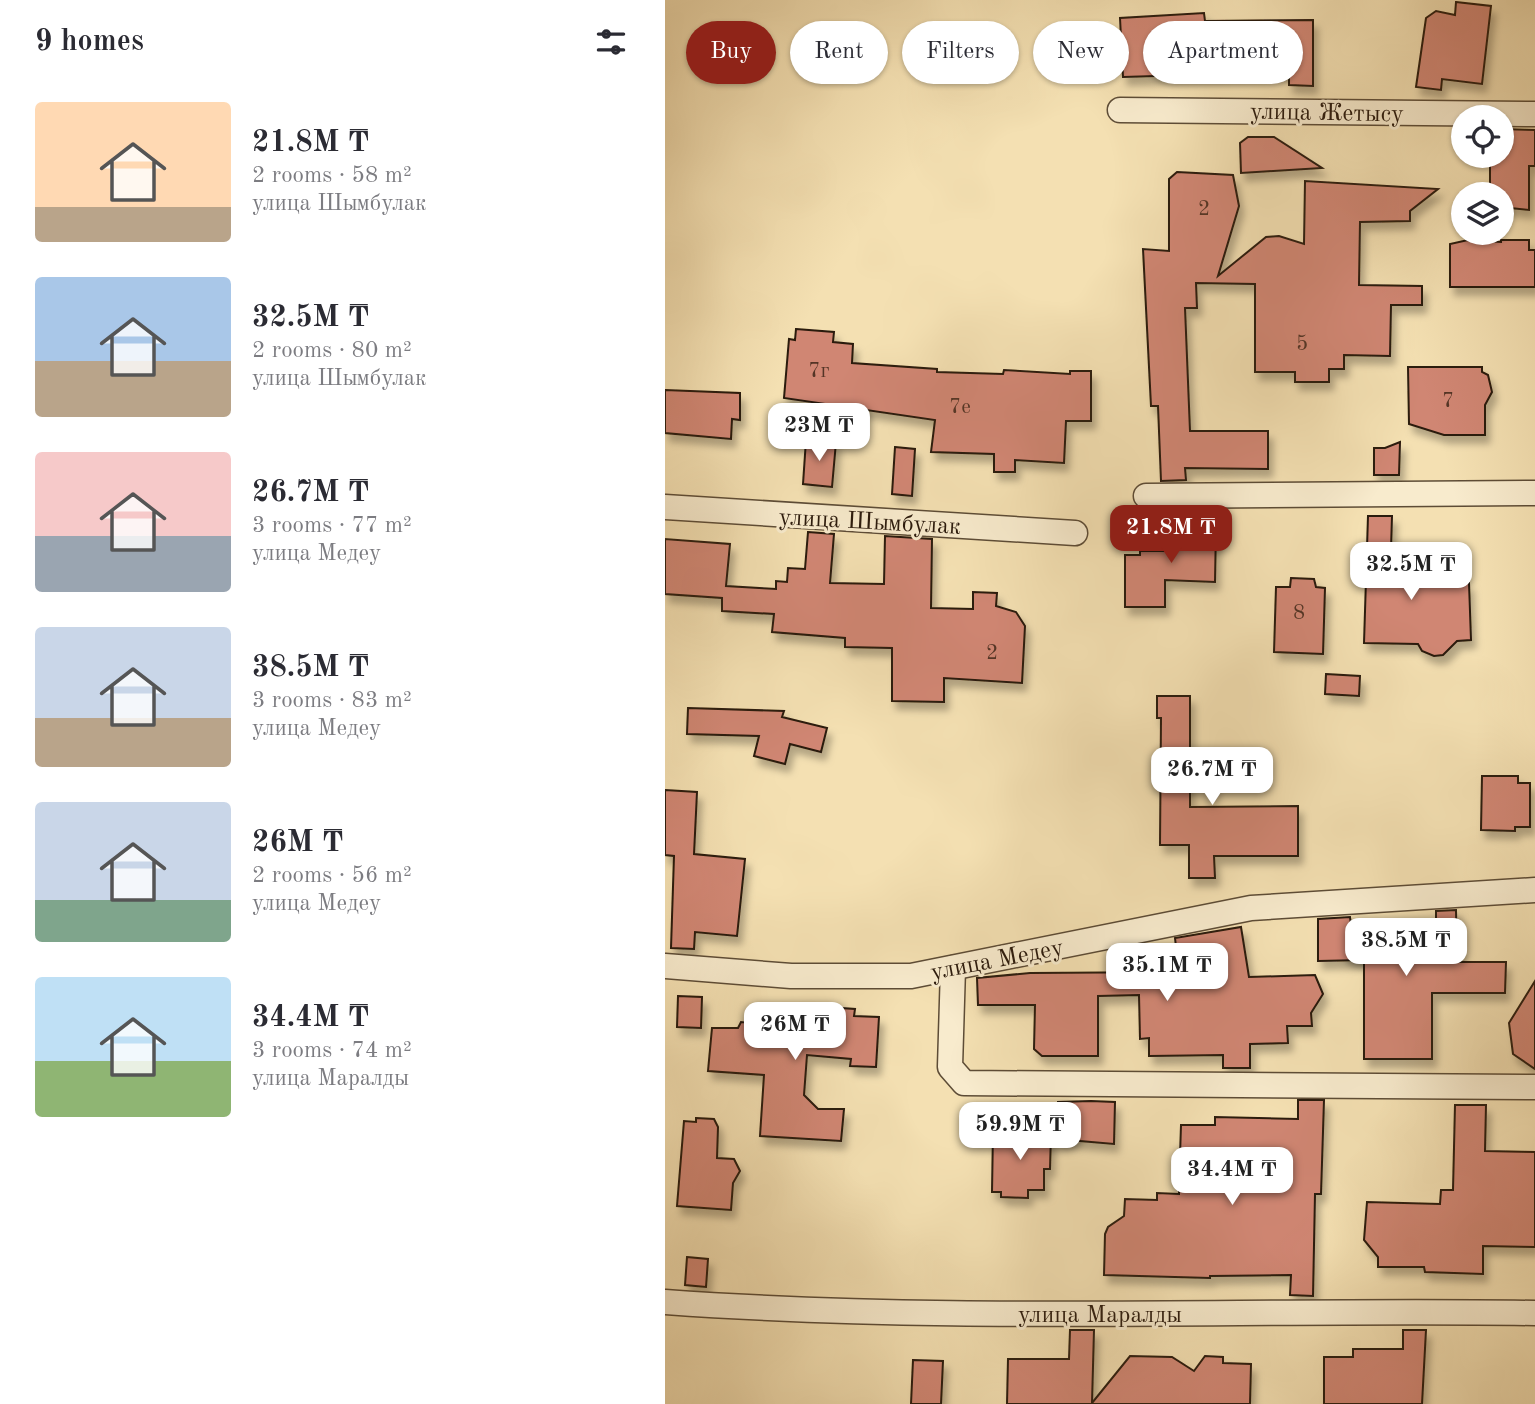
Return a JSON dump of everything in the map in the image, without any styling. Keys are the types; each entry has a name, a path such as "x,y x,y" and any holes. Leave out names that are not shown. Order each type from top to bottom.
{"street":[{"name":"улица Жетысу","path":"1120,110 1535,114"},
{"path":"1146,496 1535,493"},
{"name":"улица Шымбулак","path":"665,507 1075,533"},
{"name":"улица Медеу","path":"665,965 791,976 911,976 1251,908 1535,890"},
{"path":"953,968 950,1067 964,1083 1535,1087"},
{"name":"улица Маралды","path":"665,1302 798,1312 974,1315 1535,1313"}],"building":[{"path":"1456,2 1491,6 1482,84 1442,79 1441,90 1416,87 1426,18 1436,11 1455,15"},
{"path":"1204,13 1205,21 1143,21 1143,76 1129,77 1129,21 1120,21 1120,18"},
{"path":"1313,20 1313,86 1289,85 1303,84 1303,21 1205,21"},
{"path":"1514,129 1535,130 1535,166 1529,166 1529,210 1514,208 1514,182 1490,182 1490,168 1514,168"},
{"path":"1248,137 1274,137 1322,168 1241,173 1240,143"},
{"path":"1177,172 1233,175 1239,206 1218,276 1266,237 1279,236 1304,244 1305,181 1438,189 1410,211 1410,221 1360,222 1359,285 1422,286 1422,305 1391,305 1390,356 1344,355 1344,369 1329,369 1329,382 1295,382 1295,372 1255,372 1255,284 1196,283 1197,308 1185,308 1190,431 1268,431 1268,469 1185,468 1186,480 1161,481 1158,406 1151,406 1143,249 1169,251 1169,179"},
{"path":"1514,240 1529,240 1529,250 1535,250 1535,287 1450,287 1450,244 1514,245"},
{"path":"796,329 834,332 833,342 853,344 852,363 937,369 937,372 1003,374 1004,370 1070,374 1070,371 1091,371 1091,421 1066,421 1064,463 1015,460 1015,472 994,472 994,454 931,452 935,420 784,398 789,339 795,340"},
{"path":"1408,367 1482,367 1482,372 1488,375 1492,392 1485,405 1485,435 1444,435 1409,424"},
{"path":"665,390 740,393 740,420 732,419 731,439 665,433"},
{"path":"806,440 836,442 832,487 803,484"},
{"path":"1400,442 1399,475 1374,475 1374,448 1385,448"},
{"path":"895,447 915,449 912,496 892,494"},
{"path":"1368,516 1392,516 1390,582 1431,582 1446,578 1452,583 1469,583 1471,640 1457,641 1443,655 1434,656 1422,651 1418,644 1364,643"},
{"path":"1201,519 1216,526 1215,582 1165,580 1165,607 1125,607 1125,555 1140,555 1140,551 1172,551 1173,528"},
{"path":"808,532 834,534 830,583 884,584 885,536 932,539 931,608 973,609 973,592 997,593 996,606 1016,612 1025,626 1022,683 944,678 944,702 892,701 892,648 845,647 845,638 772,632 774,614 722,611 722,598 665,594 665,539 730,544 726,586 776,589 776,581 787,582 788,568 805,569"},
{"path":"1291,578 1314,579 1316,587 1325,588 1323,654 1274,652 1276,587 1290,587"},
{"path":"1326,674 1360,676 1359,696 1325,694"},
{"path":"1157,696 1190,696 1190,807 1298,806 1298,856 1214,856 1215,878 1189,878 1189,845 1160,845 1161,718 1157,718"},
{"path":"688,708 784,711 782,717 827,728 821,752 790,744 785,764 754,756 759,736 687,734"},
{"path":"1482,776 1518,776 1518,783 1530,783 1530,827 1515,827 1515,831 1481,830"},
{"path":"665,790 697,792 694,854 745,859 737,936 695,932 694,949 671,948 674,856 665,855"},
{"path":"1456,910 1457,962 1506,962 1505,993 1432,993 1432,1059 1364,1059 1364,960 1318,961 1318,919 1350,917 1351,925 1436,922 1436,911"},
{"path":"1241,927 1249,977 1315,975 1323,994 1311,1013 1312,1026 1287,1026 1288,1043 1250,1044 1250,1068 1223,1068 1223,1055 1149,1056 1149,1038 1140,1039 1139,995 1098,996 1098,1056 1042,1056 1034,1049 1035,1005 978,1005 977,978 1030,973 1179,972 1175,938"},
{"path":"1535,981 1535,1069 1513,1054 1509,1023"},
{"path":"678,996 702,997 701,1028 677,1027"},
{"path":"769,1003 855,1009 854,1016 879,1017 876,1067 850,1066 851,1059 807,1055 804,1095 818,1109 844,1109 841,1141 760,1136 764,1075 708,1071 712,1028 738,1028 741,1022 767,1025"},
{"path":"1298,1100 1324,1100 1321,1194 1315,1194 1313,1296 1290,1295 1291,1275 1210,1278 1104,1275 1105,1234 1108,1227 1124,1216 1125,1199 1157,1200 1157,1193 1179,1194 1179,1185 1242,1166 1238,1148 1180,1156 1181,1125 1215,1125 1215,1117 1298,1119"},
{"path":"1058,1102 1115,1102 1114,1144 1057,1139"},
{"path":"1455,1105 1486,1105 1485,1151 1535,1152 1535,1247 1483,1246 1483,1274 1425,1272 1424,1267 1378,1267 1378,1257 1364,1240 1367,1202 1440,1204 1441,1190 1453,1190"},
{"path":"696,1118 714,1119 718,1127 717,1158 734,1159 740,1171 733,1183 731,1210 677,1206 684,1121 696,1122"},
{"path":"993,1131 1051,1133 1050,1169 1044,1169 1044,1190 1028,1190 1028,1198 1001,1197 1001,1192 992,1192"},
{"path":"687,1257 708,1259 706,1287 685,1285"},
{"path":"1070,1330 1094,1330 1092,1403 1130,1356 1172,1357 1194,1371 1205,1356 1223,1357 1223,1363 1251,1364 1250,1404 1007,1404 1008,1359 1069,1359"},
{"path":"1403,1330 1426,1330 1422,1404 1324,1404 1324,1357 1353,1357 1353,1349 1403,1349"},
{"path":"913,1360 943,1361 941,1404 911,1404"}]}
